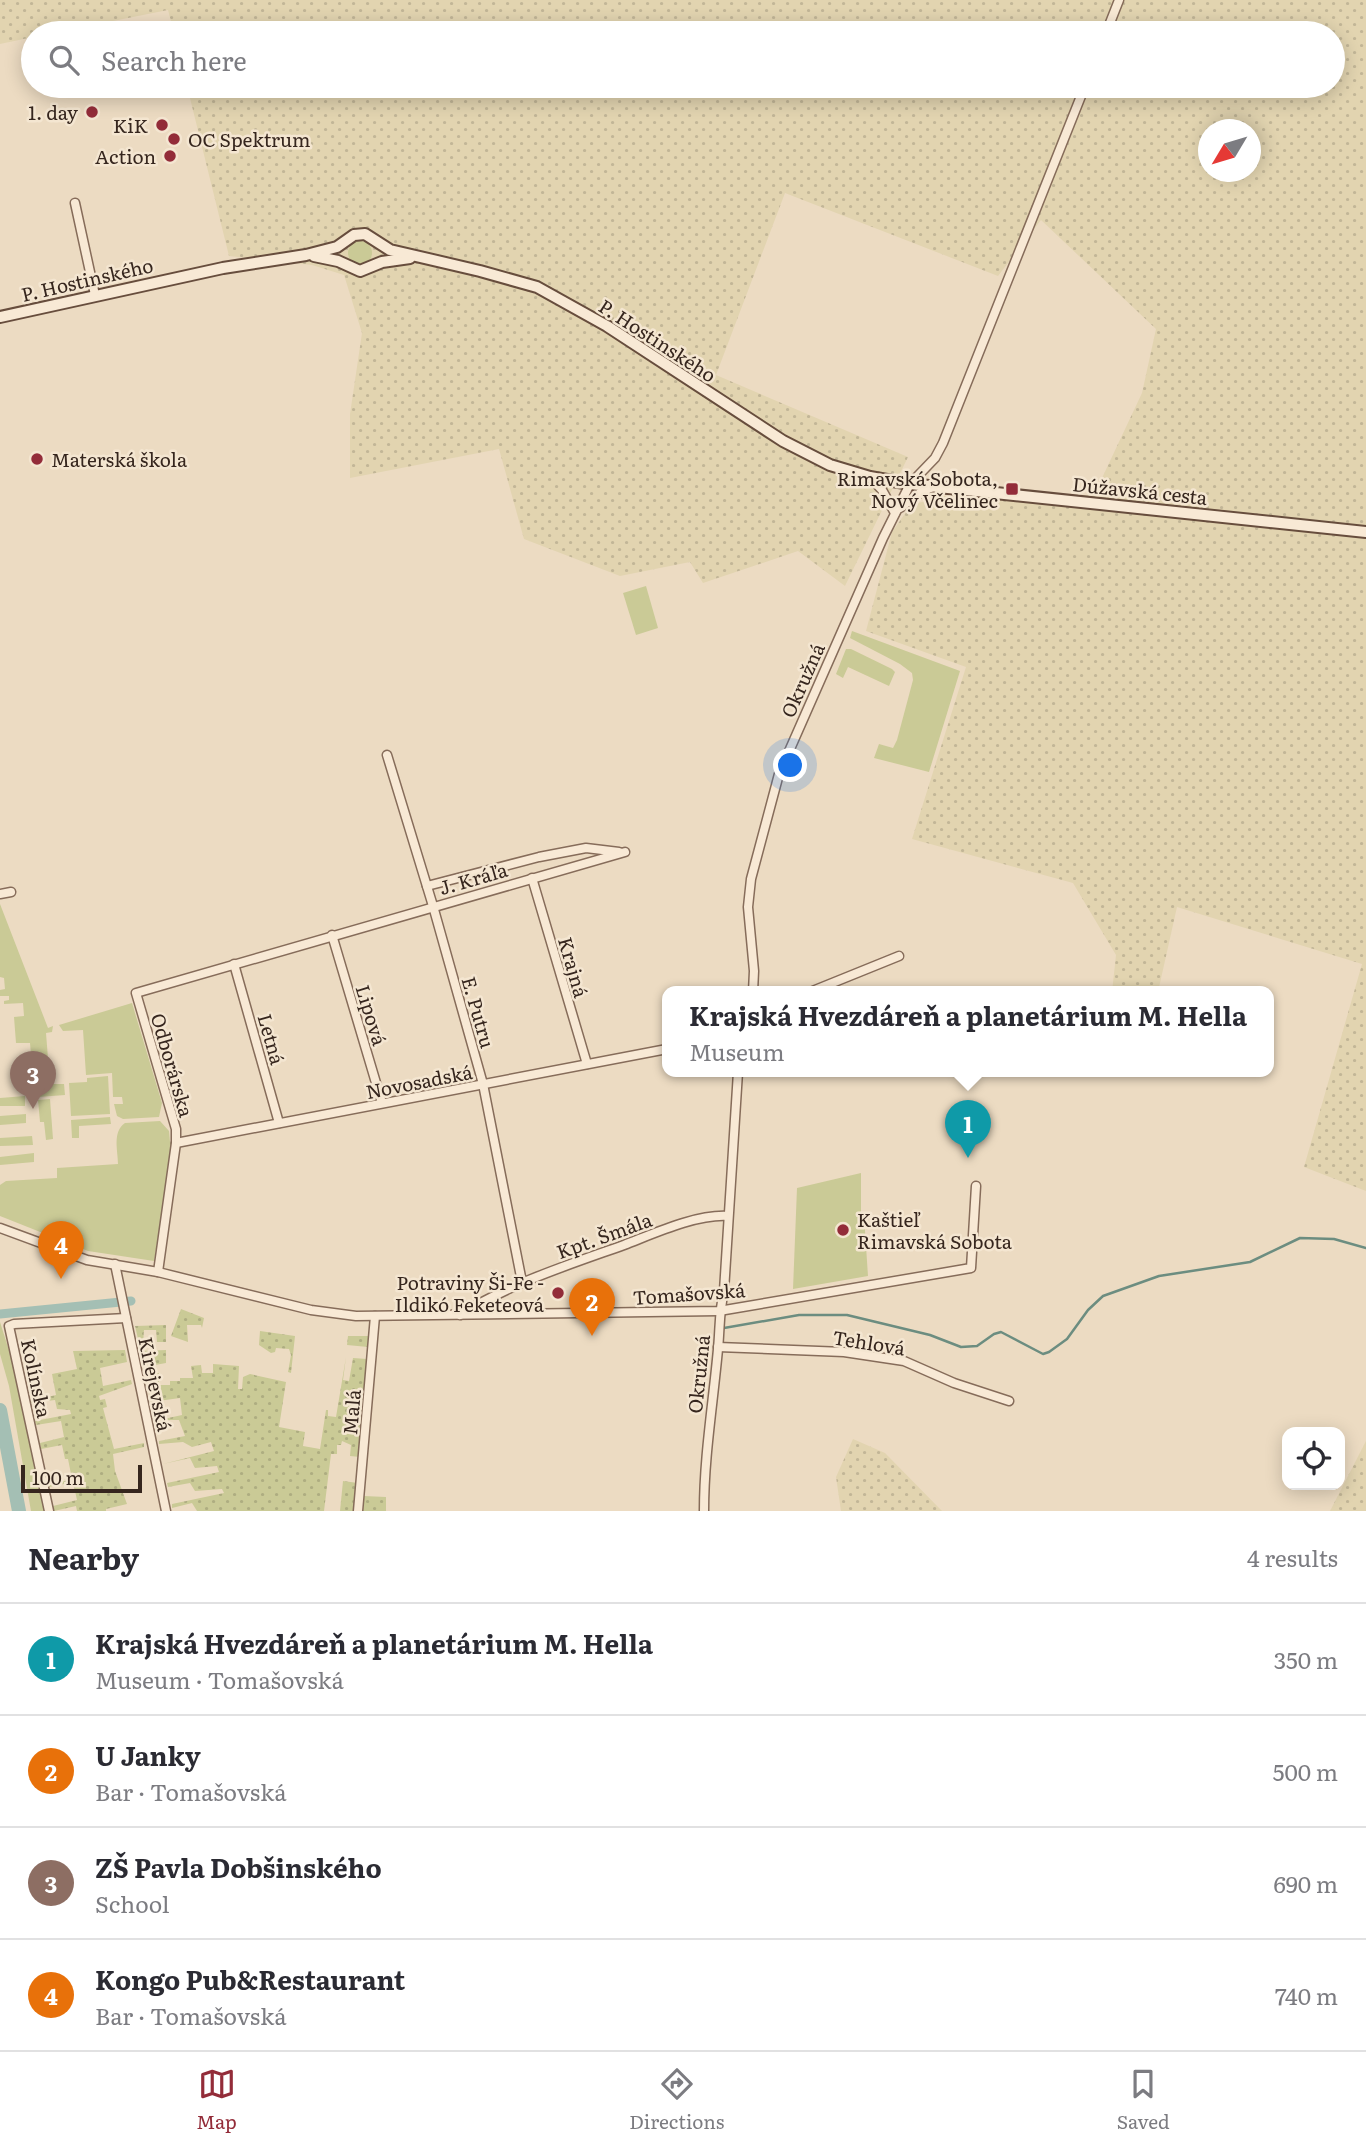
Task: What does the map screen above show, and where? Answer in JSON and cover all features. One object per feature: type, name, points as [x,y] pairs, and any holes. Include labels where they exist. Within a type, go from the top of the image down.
[{"type":"street","points":[[1111,21],[1119,0]]},
{"type":"street","name":"Okružná","points":[[753,986],[748,907],[751,879],[785,757],[895,513],[910,484],[935,458],[946,435],[1080,98]]},
{"type":"street","points":[[75,203],[95,295]]},
{"type":"street","name":"P. Hostinského","points":[[0,317],[223,268],[306,255],[344,244],[350,237],[360,234],[372,238],[390,250],[416,258],[448,263],[537,287],[607,326],[783,441],[830,465],[870,477],[910,484]]},
{"type":"street","points":[[375,264],[379,253],[376,243]]},
{"type":"street","points":[[344,244],[341,253],[345,263]]},
{"type":"street","name":"P. Hostinského","points":[[306,255],[345,263],[349,268],[360,271],[390,260],[416,258]]},
{"type":"street","points":[[870,477],[882,490],[895,513]]},
{"type":"street","name":"Dúžavská cesta","points":[[910,484],[1366,532]]},
{"type":"street","name":"Okružná","points":[[895,513],[918,494],[935,486]]},
{"type":"street","name":"E. Putru","points":[[387,755],[483,1084],[522,1282]]},
{"type":"street","name":"J. Kráľa","points":[[136,992],[625,852],[586,848],[539,857],[427,886]]},
{"type":"street","name":"Krajná","points":[[532,878],[587,1064]]},
{"type":"street","points":[[0,894],[11,892]]},
{"type":"street","name":"Lipová","points":[[332,935],[382,1104]]},
{"type":"street","points":[[825,986],[899,956]]},
{"type":"street","name":"Letná","points":[[234,964],[279,1123]]},
{"type":"street","name":"Odborárska","points":[[136,992],[176,1129],[158,1272]]},
{"type":"street","name":"Novosadská","points":[[176,1143],[662,1050]]},
{"type":"street","name":"Okružná","points":[[704,1511],[719,1311],[724,1291],[738,1077]]},
{"type":"street","name":"Tomašovská","points":[[0,1228],[71,1255],[158,1272],[334,1315],[459,1316],[719,1311],[971,1268],[976,1185]]},
{"type":"street","name":"Kpt. Šmála","points":[[459,1316],[482,1301],[522,1282],[659,1232],[713,1216],[727,1216]]},
{"type":"street","name":"Kirejevská","points":[[115,1264],[166,1511]]},
{"type":"street","name":"Malá","points":[[358,1511],[375,1316]]},
{"type":"street","name":"Kolínska","points":[[49,1511],[9,1326],[126,1318]]},
{"type":"street","name":"Tehlová","points":[[718,1347],[844,1352],[904,1362],[954,1383],[1009,1401]]},
{"type":"shaded area","points":[[0,0],[1366,0],[1366,1191],[1304,1167],[1362,964],[1177,907],[1159,986],[1113,986],[1116,955],[1073,883],[912,839],[966,667],[866,631],[892,532],[911,505],[944,496],[1094,495],[1142,393],[1156,329],[1041,220],[998,276],[785,193],[716,375],[908,457],[845,586],[798,551],[703,583],[690,562],[620,576],[524,539],[499,449],[350,478],[350,414],[362,333],[344,275],[312,265],[229,256],[190,98],[1345,98],[1345,21],[171,21],[168,10],[113,21],[21,21],[21,40],[0,44]]},
{"type":"shaded area","points":[[853,1439],[885,1453],[942,1511],[841,1511],[836,1477]]},
{"type":"shaded area","points":[[1366,1441],[1366,1511],[1330,1511],[1341,1490],[1345,1490],[1345,1482]]},
{"type":"green space","points":[[360,241],[369,244],[372,253],[369,262],[360,265],[351,262],[348,253],[351,244]]},
{"type":"green space","points":[[646,586],[658,628],[636,635],[623,593]]},
{"type":"green space","points":[[852,631],[960,671],[929,772],[874,758],[879,744],[893,748],[897,740],[913,680],[912,673],[850,638]]},
{"type":"green space","points":[[846,649],[892,669],[895,672],[889,686],[848,667],[843,678],[836,674]]},
{"type":"green space","points":[[0,904],[48,1028],[53,1026],[52,1032],[46,1033],[50,1084],[64,1084],[65,1095],[38,1097],[37,1082],[23,1083],[21,1056],[31,1055],[30,1043],[16,1043],[14,1017],[24,1016],[23,1003],[4,1004],[4,1001],[9,1000],[9,996],[0,996],[0,990],[5,989],[4,978],[0,977]]},
{"type":"green space","points":[[132,1003],[162,1103],[159,1117],[123,1119],[117,1116],[114,1104],[123,1104],[122,1097],[113,1097],[112,1073],[86,1075],[83,1030],[63,1031],[59,1025]]},
{"type":"green space","points":[[108,1076],[110,1114],[71,1116],[69,1083],[87,1082],[87,1078]]},
{"type":"green space","points":[[25,1096],[25,1106],[0,1106],[0,1098]]},
{"type":"green space","points":[[50,1099],[53,1139],[46,1140],[44,1122],[40,1122],[38,1100]]},
{"type":"green space","points":[[26,1114],[26,1123],[0,1125],[0,1116]]},
{"type":"green space","points":[[110,1117],[111,1124],[79,1126],[79,1138],[72,1138],[71,1120]]},
{"type":"green space","points":[[160,1121],[169,1131],[170,1142],[173,1144],[154,1261],[88,1251],[0,1216],[0,1185],[6,1181],[57,1178],[57,1168],[118,1164],[117,1142],[121,1127],[125,1123]]},
{"type":"green space","points":[[32,1136],[33,1145],[0,1146],[0,1138]]},
{"type":"green space","points":[[34,1153],[34,1162],[0,1165],[0,1157]]},
{"type":"green space","points":[[861,1173],[861,1216],[864,1216],[868,1276],[793,1289],[797,1188]]},
{"type":"green space","points":[[181,1309],[204,1318],[202,1328],[201,1325],[187,1325],[188,1342],[171,1336]]},
{"type":"green space","points":[[0,1322],[19,1382],[44,1511],[31,1511],[9,1386],[0,1354]]},
{"type":"green space","points":[[166,1325],[166,1342],[157,1342],[156,1330],[144,1330],[143,1343],[139,1343],[135,1326]]},
{"type":"green space","points":[[260,1331],[295,1336],[291,1373],[288,1372],[291,1355],[289,1349],[276,1348],[275,1352],[271,1353],[259,1345]]},
{"type":"green space","points":[[348,1336],[369,1336],[368,1347],[347,1345]]},
{"type":"green space","points":[[125,1350],[127,1362],[100,1368],[103,1386],[131,1380],[132,1384],[99,1396],[100,1400],[105,1399],[107,1407],[103,1408],[114,1449],[144,1443],[144,1447],[113,1454],[115,1471],[127,1504],[106,1511],[77,1511],[76,1506],[54,1511],[53,1506],[77,1500],[73,1482],[49,1487],[72,1479],[62,1445],[41,1449],[40,1443],[64,1437],[61,1421],[36,1425],[35,1421],[71,1414],[70,1410],[57,1409],[55,1400],[31,1401],[56,1395],[52,1374],[77,1369],[73,1351]]},
{"type":"green space","points":[[166,1350],[166,1363],[144,1367],[140,1351]]},
{"type":"green space","points":[[346,1357],[343,1380],[349,1381],[353,1358],[367,1359],[360,1457],[350,1456],[351,1445],[342,1441],[341,1445],[337,1445],[337,1454],[331,1454],[324,1511],[197,1511],[192,1503],[172,1508],[172,1504],[224,1493],[222,1489],[195,1491],[190,1483],[168,1487],[167,1483],[219,1472],[217,1466],[195,1468],[190,1458],[163,1464],[214,1451],[211,1442],[192,1447],[183,1442],[159,1444],[159,1441],[185,1436],[179,1420],[159,1420],[182,1415],[180,1398],[151,1402],[145,1373],[159,1373],[159,1385],[170,1385],[170,1381],[193,1378],[191,1366],[201,1365],[202,1373],[213,1373],[213,1364],[239,1366],[238,1389],[242,1389],[243,1377],[250,1374],[286,1382],[279,1427],[305,1432],[303,1446],[320,1449],[326,1410],[328,1416],[336,1417]]},
{"type":"green space","points":[[343,1481],[358,1483],[355,1511],[340,1511]]},
{"type":"green space","points":[[364,1496],[386,1497],[386,1511],[363,1511]]},
{"type":"waterway","points":[[724,1328],[799,1315],[847,1315],[930,1335],[961,1347],[977,1346],[1001,1332],[1043,1354],[1067,1339],[1088,1310],[1103,1296],[1159,1276],[1250,1262],[1300,1238],[1334,1239],[1366,1248]]},
{"type":"waterway","points":[[0,1314],[131,1301]]},
{"type":"waterway","points":[[0,1410],[19,1511]]},
{"type":"place","name":"1. day","points":[[92,112]]},
{"type":"place","name":"KiK","points":[[162,125]]},
{"type":"place","name":"OC Spektrum","points":[[174,139]]},
{"type":"place","name":"Action","points":[[170,156]]},
{"type":"place","name":"Materská škola","points":[[37,459]]},
{"type":"place","name":"Rimavská Sobota, Nový Včelinec","points":[[1012,489]]},
{"type":"place","name":"ZŠ Pavla Dobšinského","points":[[33,1109]]},
{"type":"place","name":"Krajská Hvezdáreň a planetárium M. Hella","points":[[968,1158]]},
{"type":"place","name":"Kaštieľ Rimavská Sobota","points":[[843,1230]]},
{"type":"place","name":"Kongo Pub&Restaurant","points":[[61,1279]]},
{"type":"place","name":"Potraviny Ši-Fe - Ildikó Feketeová","points":[[558,1293]]},
{"type":"place","name":"U Janky","points":[[592,1336]]}]
